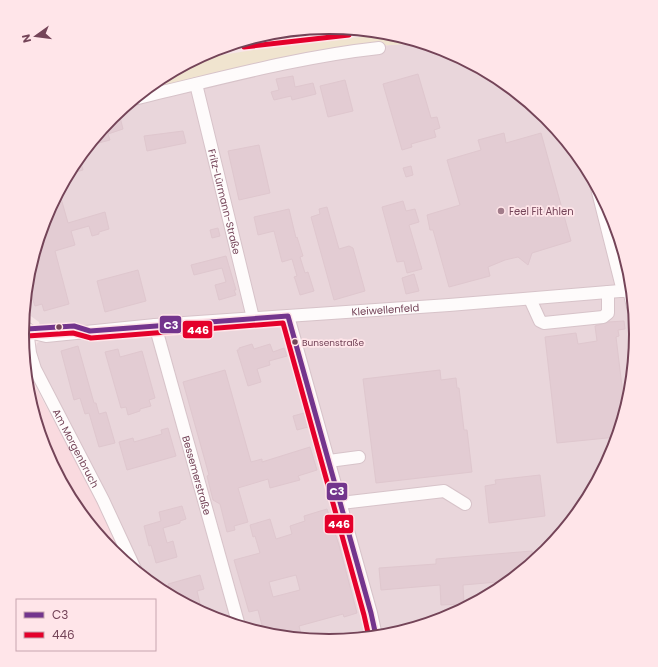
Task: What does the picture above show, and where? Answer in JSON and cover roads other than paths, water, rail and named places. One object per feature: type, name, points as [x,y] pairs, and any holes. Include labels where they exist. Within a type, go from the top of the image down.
[{"type":"street","points":[[145,96],[308,59],[380,48]]},
{"type":"street","name":"Fritz-Lürmann-Straße","points":[[196,84],[253,318]]},
{"type":"street","points":[[609,226],[622,270]]},
{"type":"street","name":"Kleiwellenfeld","points":[[29,330],[33,333],[46,336],[77,333],[90,330],[530,299],[625,290]]},
{"type":"street","points":[[530,299],[540,321],[544,323],[603,317],[608,313],[608,292]]},
{"type":"street","points":[[288,316],[372,613],[375,630]]},
{"type":"street","name":"Bessemerstraße","points":[[155,325],[237,619]]},
{"type":"street","name":"Am Morgenbruch","points":[[30,353],[35,369],[103,500],[130,558]]},
{"type":"street","points":[[329,461],[359,457]]},
{"type":"street","points":[[340,503],[444,491],[465,504]]},
{"type":"place","name":"Feel Fit Ahlen","points":[[501,211]]},
{"type":"place","name":"Bunsenstraße","points":[[295,342]]}]
